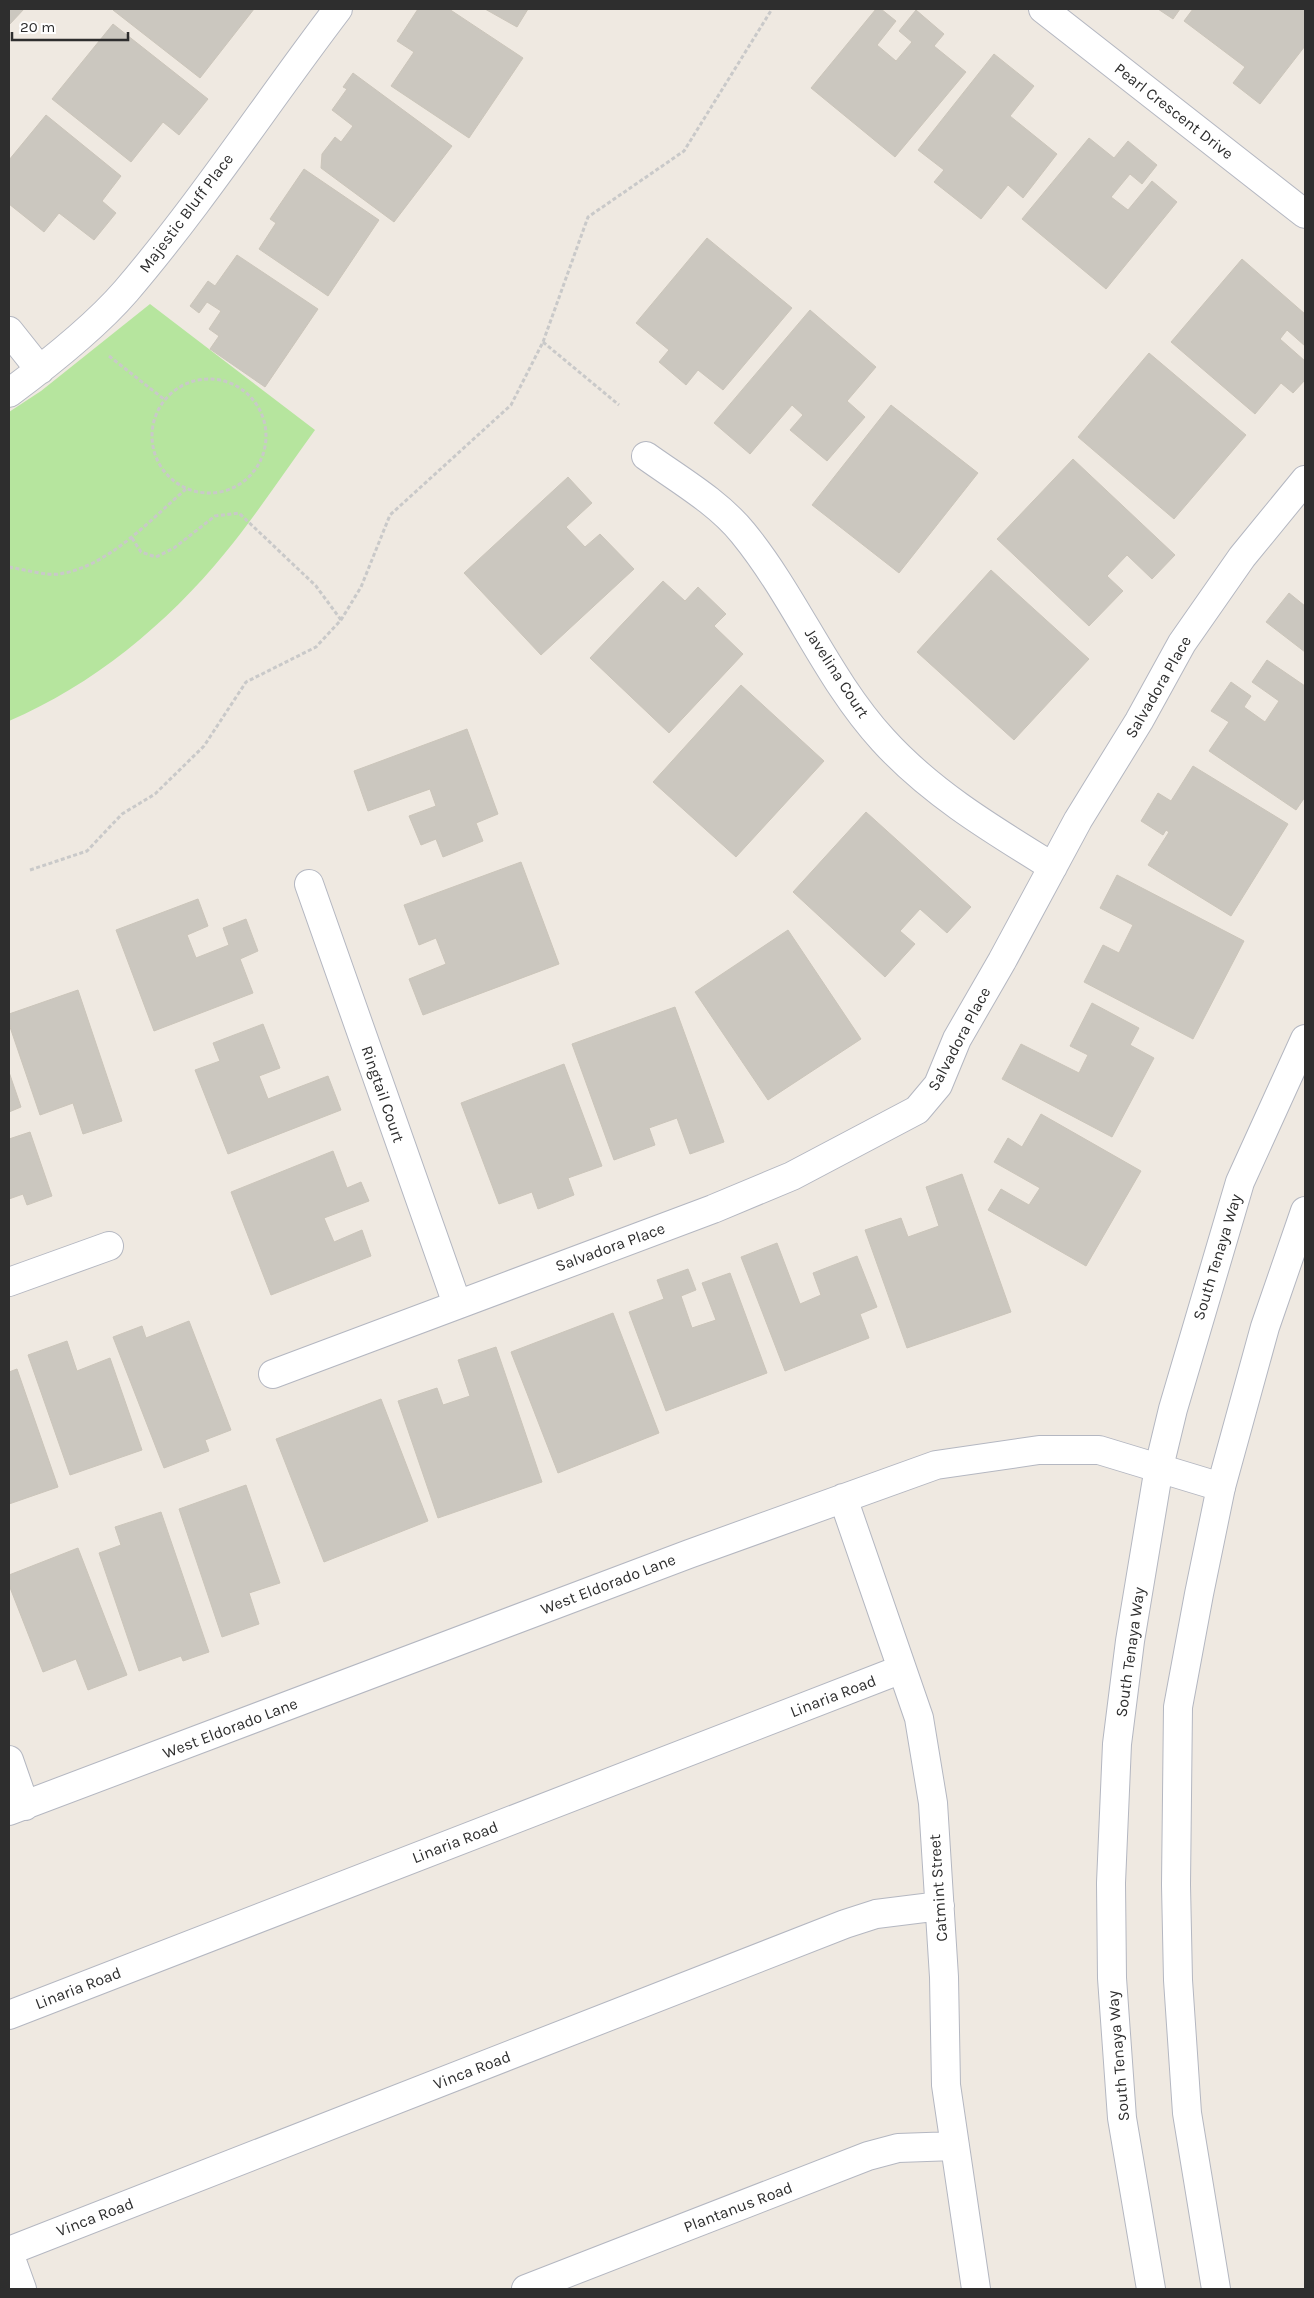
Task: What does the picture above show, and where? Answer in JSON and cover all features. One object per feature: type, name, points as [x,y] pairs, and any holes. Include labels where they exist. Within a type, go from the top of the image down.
[{"type":"street","name":"Majestic Bluff Place","points":[[9,393],[40,370],[125,292],[171,234],[338,9]]},
{"type":"street","name":"Pearl Crescent Drive","points":[[1043,9],[1305,214]]},
{"type":"street","points":[[9,331],[40,370]]},
{"type":"street","name":"Javelina Court","points":[[646,456],[712,504],[742,532],[774,574],[848,694],[883,740],[922,778],[978,820],[1053,867]]},
{"type":"street","name":"Salvadora Place","points":[[273,1374],[712,1209],[792,1176],[917,1110],[938,1085],[957,1039],[1053,867],[1182,643],[1242,557],[1305,480]]},
{"type":"street","name":"Ringtail Court","points":[[309,884],[457,1304]]},
{"type":"street","name":"South Tenaya Way","points":[[1151,2289],[1122,2118],[1112,1978],[1111,1883],[1117,1744],[1130,1641],[1159,1467],[1173,1409],[1240,1182],[1305,1039]]},
{"type":"street","points":[[1216,2289],[1187,2113],[1178,1980],[1176,1885],[1178,1707],[1198,1594],[1222,1487],[1265,1327],[1305,1211]]},
{"type":"street","points":[[9,1282],[109,1246]]},
{"type":"street","name":"West Eldorado Lane","points":[[17,1808],[689,1554],[936,1465],[1039,1450],[1099,1450],[1222,1487]]},
{"type":"street","name":"Catmint Street","points":[[843,1498],[919,1718],[933,1803],[944,1976],[946,2085],[976,2289]]},
{"type":"street","name":"Linaria Road","points":[[9,2015],[902,1669]]},
{"type":"street","points":[[9,1760],[17,1808]]},
{"type":"street","name":"Vinca Road","points":[[9,2252],[845,1924],[876,1914],[940,1906]]},
{"type":"street","name":"Plantanus Road","points":[[526,2289],[868,2156],[898,2148],[955,2146]]},
{"type":"street","points":[[9,2252],[22,2289]]},
{"type":"path","points":[[30,870],[86,851],[122,814],[155,794],[204,746],[246,682],[316,647],[341,620],[362,587],[390,515],[511,405],[543,342],[588,217],[684,151],[772,9]]},
{"type":"path","points":[[543,342],[619,405]]},
{"type":"path","points":[[104,353],[164,400]]},
{"type":"path","points":[[209,378],[228,381],[244,390],[257,403],[264,419],[267,438],[263,456],[254,471],[240,484],[224,491],[205,493],[186,489],[170,478],[158,462],[151,443],[152,424],[159,406],[164,400],[172,391],[190,381],[209,378]]},
{"type":"path","points":[[9,566],[57,574],[86,565],[132,538],[186,489]]},
{"type":"path","points":[[132,538],[141,552],[156,557],[174,548],[215,516],[239,513],[316,586],[341,620]]},
{"type":"green space","points":[[150,304],[315,430],[237,538],[203,579],[179,604],[127,650],[99,671],[70,690],[9,721],[9,412],[41,391]]},
{"type":"building","points":[[9,9],[24,9],[9,25]]},
{"type":"building","points":[[114,9],[254,9],[200,78]]},
{"type":"building","points":[[418,9],[449,9],[523,58],[469,138],[391,86],[414,52],[397,41]]},
{"type":"building","points":[[485,9],[528,9],[517,27]]},
{"type":"building","points":[[876,9],[881,9],[896,21],[877,45],[896,61],[912,42],[899,31],[916,10],[944,34],[934,46],[966,72],[895,157],[811,88]]},
{"type":"building","points":[[1158,9],[1180,9],[1173,19]]},
{"type":"building","points":[[1193,9],[1305,9],[1305,46],[1260,104],[1233,83],[1245,67],[1184,21]]},
{"type":"building","points":[[113,24],[208,99],[179,135],[163,122],[131,162],[52,99]]},
{"type":"building","points":[[994,54],[1034,86],[1010,116],[1057,154],[1023,198],[1008,185],[981,219],[934,182],[944,170],[918,150]]},
{"type":"building","points":[[353,73],[452,146],[394,222],[321,168],[322,154],[335,137],[341,142],[353,126],[332,110],[347,89],[343,87]]},
{"type":"building","points":[[46,115],[121,176],[102,201],[116,213],[94,240],[59,213],[44,232],[9,204],[9,160]]},
{"type":"building","points":[[1089,138],[1114,158],[1128,141],[1157,165],[1142,184],[1130,174],[1111,197],[1128,210],[1152,181],[1177,202],[1106,289],[1022,219]]},
{"type":"building","points":[[304,169],[379,220],[328,296],[259,249],[276,223],[270,219]]},
{"type":"building","points":[[707,238],[792,308],[723,390],[698,370],[686,385],[659,362],[669,350],[636,323]]},
{"type":"building","points":[[237,255],[318,309],[265,387],[210,349],[219,336],[209,329],[221,311],[207,302],[199,313],[190,306],[208,281],[215,286]]},
{"type":"building","points":[[1242,259],[1305,314],[1305,346],[1287,330],[1280,339],[1305,361],[1305,380],[1293,393],[1281,383],[1255,414],[1171,342]]},
{"type":"building","points":[[810,310],[876,367],[847,401],[865,417],[827,461],[790,430],[803,415],[792,405],[750,454],[714,423]]},
{"type":"building","points":[[1149,353],[1246,435],[1174,519],[1078,437]]},
{"type":"building","points":[[891,405],[978,473],[899,573],[812,505]]},
{"type":"building","points":[[1073,459],[1175,555],[1152,579],[1127,555],[1107,576],[1123,591],[1089,626],[997,539]]},
{"type":"building","points":[[568,477],[592,503],[566,527],[585,547],[600,534],[634,569],[541,655],[464,573]]},
{"type":"building","points":[[991,570],[1089,659],[1014,740],[917,652]]},
{"type":"building","points":[[663,581],[685,601],[698,587],[726,614],[714,626],[743,654],[669,733],[590,658]]},
{"type":"building","points":[[1289,593],[1305,606],[1305,652],[1266,622]]},
{"type":"building","points":[[1267,660],[1305,686],[1305,797],[1296,810],[1209,751],[1229,722],[1211,711],[1231,682],[1251,696],[1244,707],[1265,722],[1279,701],[1252,682]]},
{"type":"building","points":[[741,685],[824,761],[736,857],[653,782]]},
{"type":"building","points":[[467,729],[498,814],[476,823],[483,841],[443,857],[436,839],[421,845],[409,816],[436,806],[430,789],[368,811],[354,771]]},
{"type":"building","points":[[1193,766],[1288,824],[1231,916],[1148,865],[1169,832],[1166,830],[1163,835],[1141,821],[1158,793],[1171,801]]},
{"type":"building","points":[[866,812],[971,907],[947,933],[920,909],[900,931],[915,944],[885,977],[793,892]]},
{"type":"building","points":[[521,862],[559,964],[423,1015],[409,979],[446,964],[436,938],[419,945],[404,905]]},
{"type":"building","points":[[1117,875],[1244,941],[1193,1039],[1084,982],[1103,945],[1119,953],[1133,925],[1100,908]]},
{"type":"building","points":[[198,899],[208,926],[187,935],[196,958],[229,945],[223,928],[246,919],[258,951],[240,959],[253,993],[154,1031],[116,930]]},
{"type":"building","points":[[788,930],[861,1039],[768,1100],[695,992]]},
{"type":"building","points":[[78,990],[122,1121],[83,1134],[73,1103],[40,1115],[9,1024],[9,1014]]},
{"type":"building","points":[[1092,1003],[1139,1028],[1130,1045],[1154,1058],[1112,1137],[1002,1079],[1021,1044],[1079,1073],[1088,1055],[1070,1046]]},
{"type":"building","points":[[675,1007],[724,1142],[690,1154],[677,1118],[649,1128],[655,1145],[614,1160],[572,1044]]},
{"type":"building","points":[[263,1024],[280,1068],[259,1076],[268,1099],[328,1076],[341,1110],[228,1154],[195,1070],[220,1061],[213,1043]]},
{"type":"building","points":[[564,1064],[602,1166],[568,1178],[574,1195],[538,1209],[532,1192],[499,1204],[461,1103]]},
{"type":"building","points":[[9,1072],[21,1107],[9,1112]]},
{"type":"building","points":[[1041,1114],[1141,1171],[1086,1266],[988,1210],[1001,1189],[1029,1205],[1040,1188],[994,1162],[1008,1138],[1022,1147]]},
{"type":"building","points":[[30,1132],[52,1196],[27,1205],[23,1194],[9,1199],[9,1139]]},
{"type":"building","points":[[333,1151],[347,1188],[361,1182],[369,1201],[324,1218],[334,1242],[362,1230],[371,1256],[271,1295],[231,1192]]},
{"type":"building","points":[[962,1174],[1011,1312],[907,1348],[865,1230],[901,1218],[908,1237],[939,1226],[926,1187]]},
{"type":"building","points":[[777,1243],[800,1304],[821,1295],[813,1273],[857,1256],[877,1307],[860,1314],[869,1338],[785,1371],[741,1257]]},
{"type":"building","points":[[688,1269],[696,1290],[681,1296],[692,1328],[716,1320],[702,1283],[730,1273],[767,1373],[666,1411],[629,1312],[664,1299],[657,1280]]},
{"type":"building","points":[[613,1313],[659,1433],[558,1473],[511,1352]]},
{"type":"building","points":[[189,1321],[231,1430],[205,1440],[209,1451],[164,1468],[113,1337],[142,1326],[146,1338]]},
{"type":"building","points":[[67,1341],[77,1371],[110,1358],[142,1450],[70,1475],[28,1355]]},
{"type":"building","points":[[496,1347],[542,1482],[438,1518],[398,1401],[437,1388],[443,1405],[470,1396],[458,1360]]},
{"type":"building","points":[[17,1369],[58,1487],[9,1504],[9,1372]]},
{"type":"building","points":[[381,1399],[428,1521],[324,1562],[276,1439]]},
{"type":"building","points":[[246,1485],[280,1583],[249,1593],[259,1624],[222,1637],[179,1509]]},
{"type":"building","points":[[161,1512],[209,1652],[183,1661],[181,1656],[139,1671],[99,1553],[121,1545],[115,1527]]},
{"type":"building","points":[[78,1548],[127,1675],[88,1690],[76,1659],[43,1672],[9,1585],[9,1575]]}]
